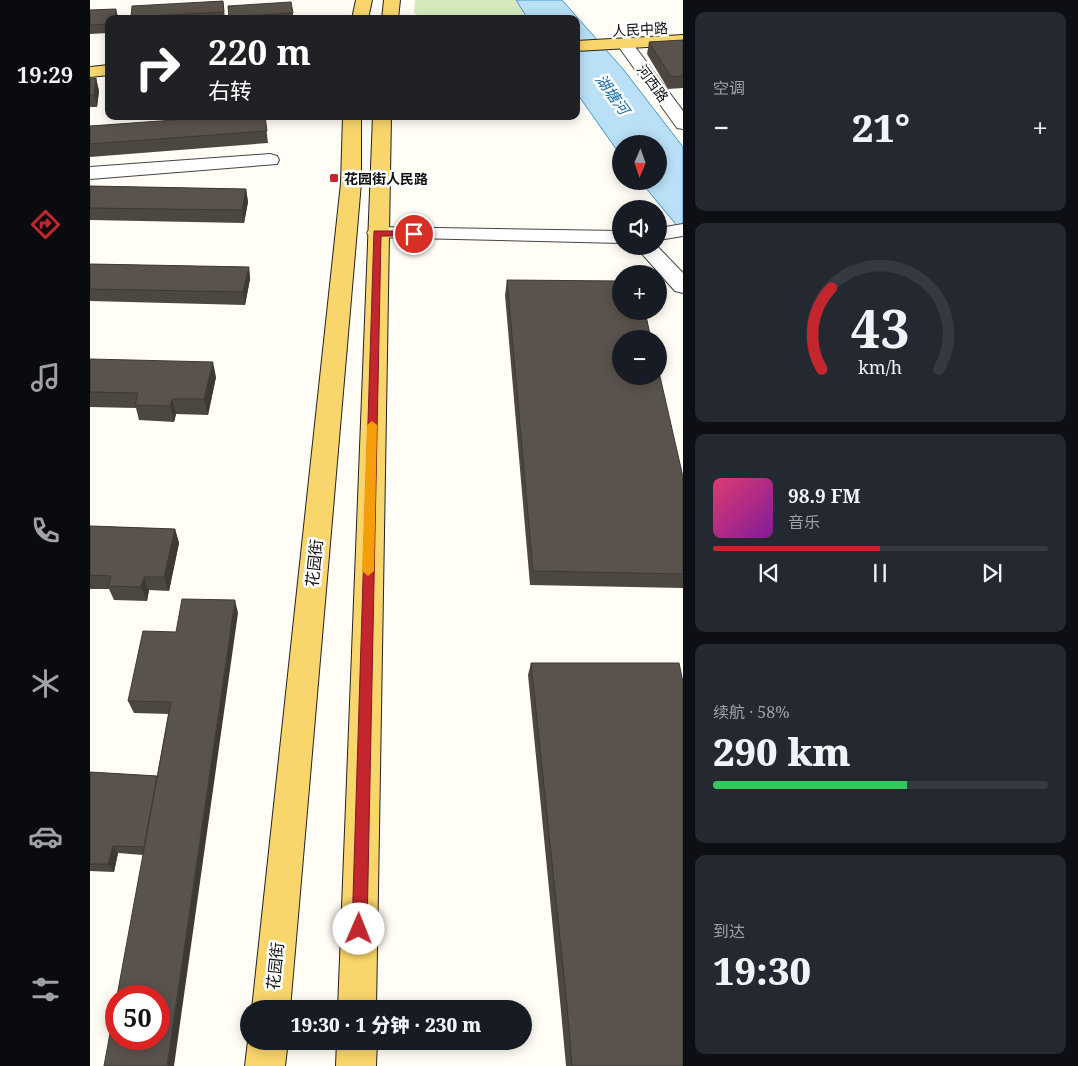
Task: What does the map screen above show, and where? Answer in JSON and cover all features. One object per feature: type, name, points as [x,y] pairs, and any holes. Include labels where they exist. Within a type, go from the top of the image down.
[{"type":"main road","points":[[361,15],[364,0]]},
{"type":"main road","points":[[390,15],[392,0]]},
{"type":"main road","name":"人民中路","points":[[580,32],[683,27]]},
{"type":"main road","name":"人民中路","points":[[580,46],[683,40]]},
{"type":"main road","points":[[90,60],[105,59]]},
{"type":"main road","points":[[90,72],[105,70]]},
{"type":"main road","name":"花园街","points":[[272,1000],[351,183],[352,120]]},
{"type":"main road","points":[[358,1000],[377,233],[382,120]]},
{"type":"main road","points":[[265,1066],[267,1050]]},
{"type":"main road","points":[[356,1066],[357,1050]]},
{"type":"street","name":"河西路","points":[[617,43],[683,124]]},
{"type":"street","points":[[90,173],[270,160]]},
{"type":"street","points":[[377,233],[612,237]]},
{"type":"street","points":[[654,255],[683,286]]},
{"type":"green space","points":[[415,0],[516,0],[525,15],[418,15],[414,13]]},
{"type":"water","points":[[516,0],[562,0],[575,15],[525,15]]},
{"type":"water","name":"湖塘河","points":[[580,20],[623,69],[683,147],[683,233],[667,214],[667,200],[656,200],[647,190],[668,190],[668,135],[612,135],[612,143],[580,98]]},
{"type":"building","points":[[223,1],[224,12],[131,15],[132,6]]},
{"type":"building","points":[[291,2],[293,13],[229,15],[228,6]]},
{"type":"building","points":[[116,9],[115,15],[105,15],[105,24],[90,25],[90,10]]},
{"type":"building","points":[[683,40],[683,76],[671,77],[649,42]]},
{"type":"building","points":[[96,78],[94,95],[90,95],[90,79]]},
{"type":"building","points":[[174,120],[266,120],[267,131],[90,144],[90,126]]},
{"type":"building","points":[[90,186],[246,189],[242,210],[90,208]]},
{"type":"building","points":[[90,264],[249,267],[243,292],[90,289]]},
{"type":"building","points":[[507,280],[612,281],[612,320],[647,320],[649,330],[612,330],[612,385],[662,385],[683,477],[683,574],[533,571]]},
{"type":"building","points":[[90,359],[213,362],[204,399],[172,399],[170,406],[135,405],[138,393],[90,392]]},
{"type":"building","points":[[90,526],[175,529],[164,577],[144,577],[141,587],[108,586],[111,576],[90,575]]},
{"type":"building","points":[[182,599],[235,600],[170,1045],[170,985],[119,985],[171,702],[128,701],[143,631],[176,632]]},
{"type":"building","points":[[531,663],[679,663],[683,682],[683,1066],[572,1066]]},
{"type":"building","points":[[90,772],[157,776],[144,847],[113,846],[108,864],[90,864]]},
{"type":"building","points":[[107,1050],[169,1050],[167,1066],[104,1066]]},
{"type":"slow traffic","points":[[368,571],[372,425]]},
{"type":"place","name":"花园街人民路","points":[[334,178]]},
{"type":"route","points":[[359,929],[377,233],[414,234]]}]
